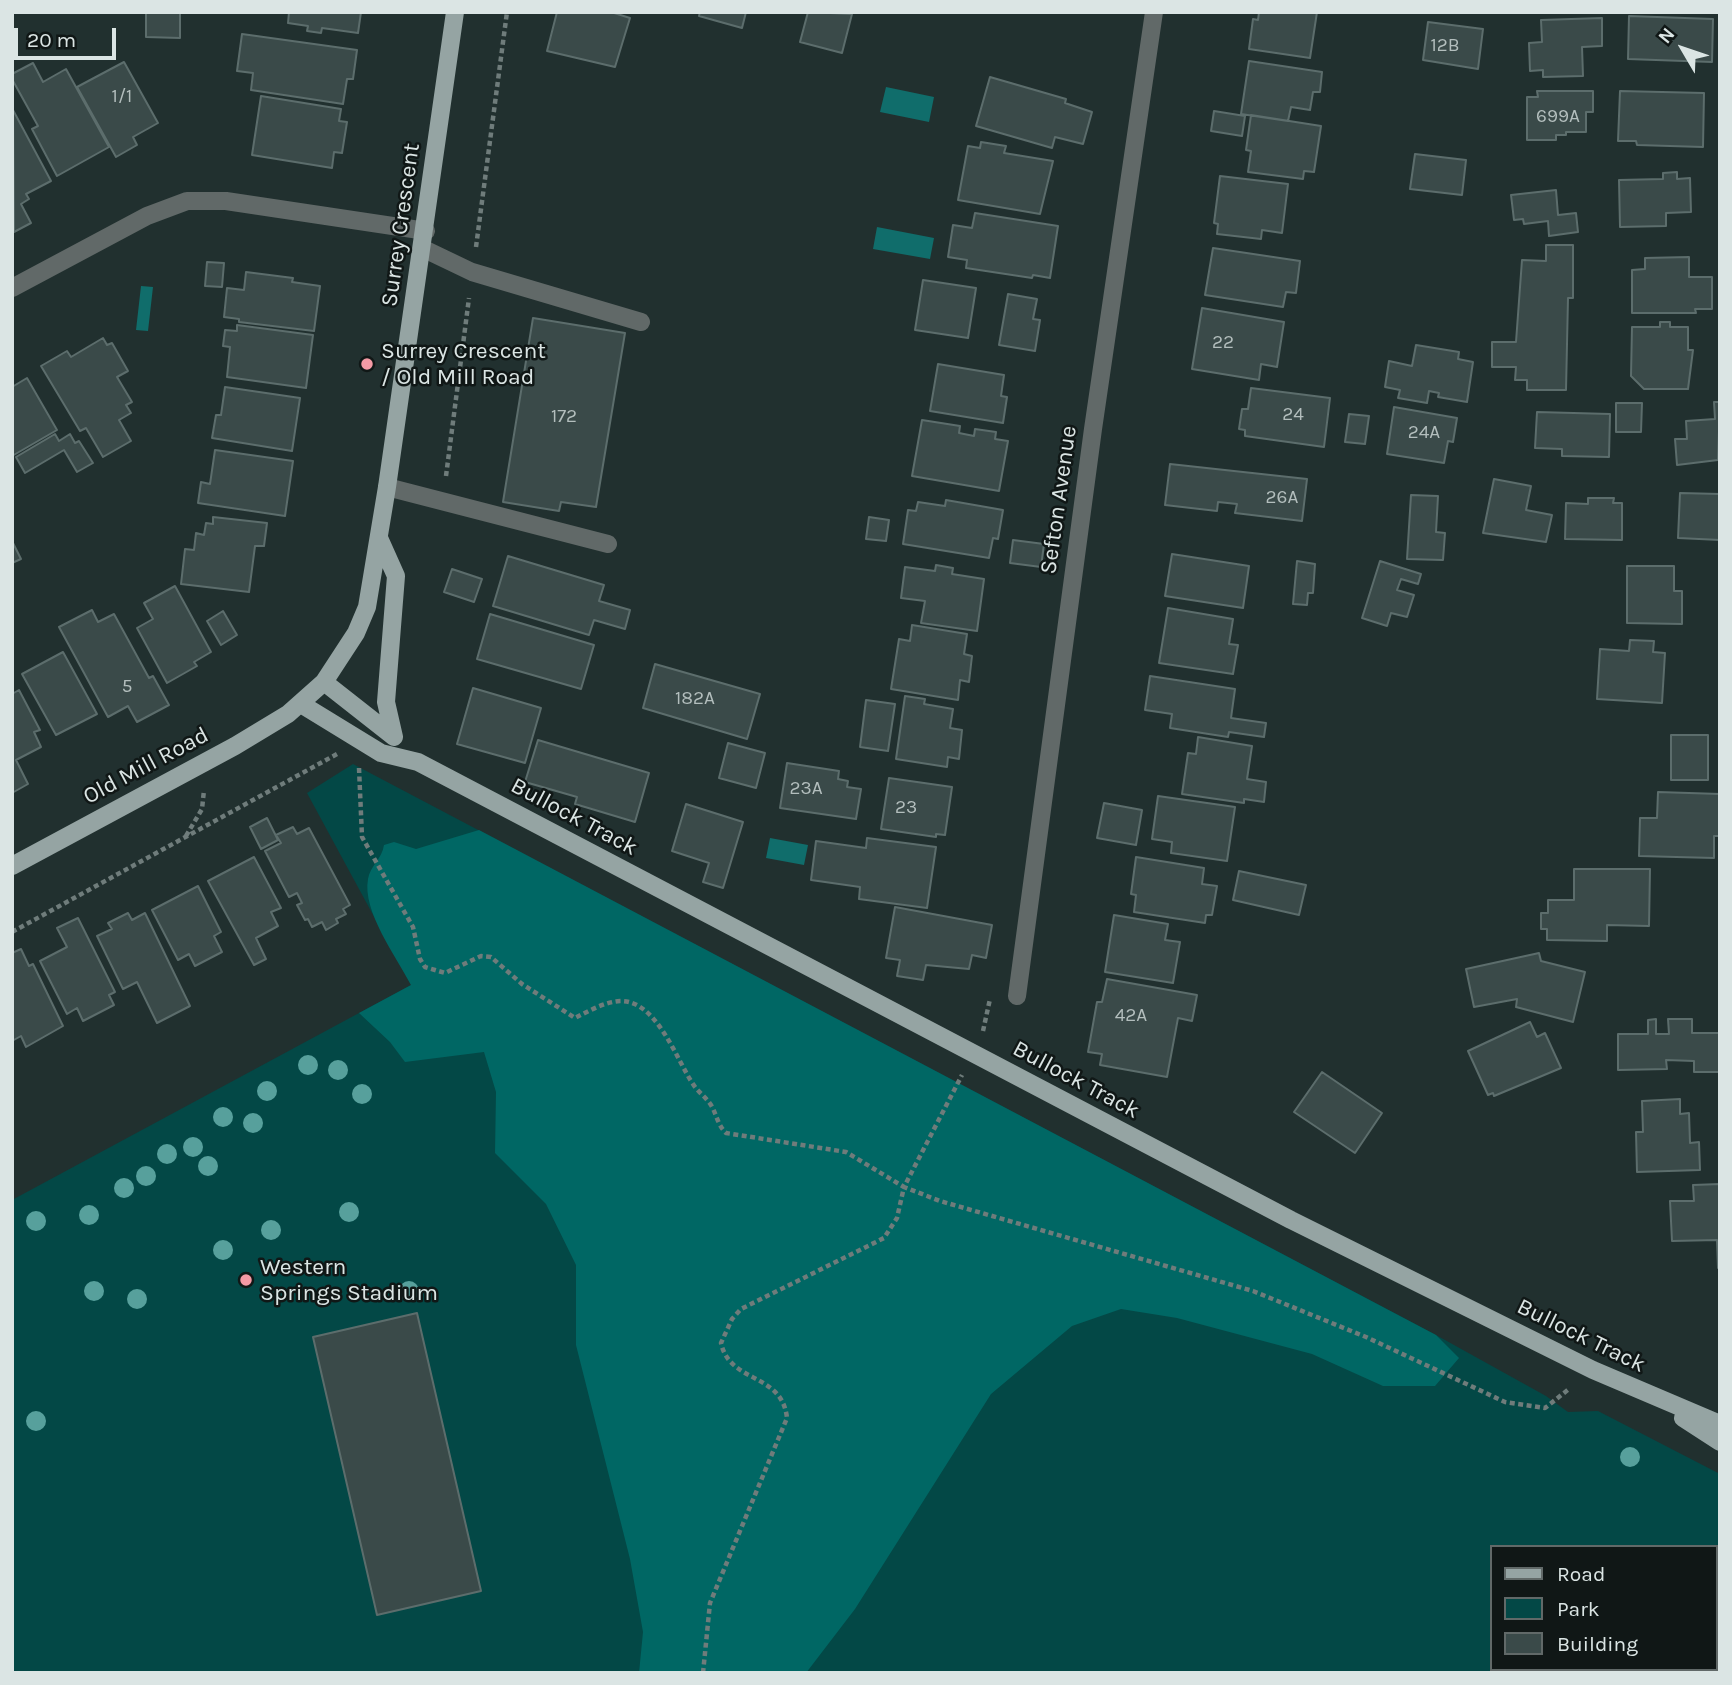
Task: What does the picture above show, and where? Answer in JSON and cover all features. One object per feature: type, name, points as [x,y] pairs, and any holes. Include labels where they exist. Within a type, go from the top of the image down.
[{"type":"main road","name":"Surrey Crescent","points":[[324,682],[356,633],[367,607],[425,240],[455,12]]},
{"type":"main road","points":[[379,538],[396,576],[386,702],[394,737]]},
{"type":"main road","name":"Old Mill Road","points":[[12,866],[206,761],[301,705],[324,682]]},
{"type":"main road","name":"Bullock Track","points":[[324,682],[394,737],[418,762]]},
{"type":"main road","name":"Bullock Track","points":[[301,705],[359,748],[418,762],[1291,1220],[1654,1398],[1720,1424]]},
{"type":"main road","points":[[1654,1398],[1720,1442]]},
{"type":"street","name":"Sefton Avenue","points":[[1017,996],[1093,429],[1154,12]]},
{"type":"street","points":[[12,288],[147,216],[187,201],[226,201],[425,240],[472,272],[641,322]]},
{"type":"street","points":[[387,487],[608,544]]},
{"type":"path","points":[[12,932],[320,766],[359,748],[362,838],[413,927],[420,959],[425,967],[445,973],[481,956],[491,957],[522,984],[575,1018],[601,1006],[623,1001],[654,1020],[670,1041],[693,1084],[712,1106],[718,1124],[726,1133],[846,1152],[904,1187],[940,1201],[1253,1291],[1366,1337],[1505,1402],[1545,1408],[1569,1389]]},
{"type":"path","points":[[185,838],[202,808],[206,761]]},
{"type":"path","points":[[983,1034],[993,987]]},
{"type":"path","points":[[703,1673],[710,1603],[787,1418],[786,1408],[778,1394],[730,1363],[721,1343],[732,1319],[741,1309],[884,1238],[897,1218],[904,1187],[961,1075]]},
{"type":"green space","points":[[353,764],[1436,1335],[1546,1396],[1568,1412],[1598,1411],[1720,1474],[1720,1673],[12,1673],[12,1200],[411,985],[307,793]]},
{"type":"shaded area","points":[[886,87],[934,97],[929,122],[880,112]]},
{"type":"shaded area","points":[[877,227],[934,238],[930,259],[873,249]]},
{"type":"shaded area","points":[[141,286],[153,287],[148,331],[136,330]]},
{"type":"shaded area","points":[[479,830],[1436,1335],[1459,1358],[1435,1386],[1383,1386],[1312,1354],[1177,1318],[1121,1309],[1072,1326],[991,1394],[855,1609],[806,1673],[639,1673],[643,1632],[630,1559],[576,1345],[576,1265],[546,1204],[495,1153],[496,1092],[484,1052],[405,1062],[390,1042],[359,1013],[411,985],[370,905],[368,879],[384,845],[394,842],[416,849]]},
{"type":"shaded area","points":[[770,838],[808,845],[804,865],[766,858]]},
{"type":"building","points":[[146,12],[180,12],[180,38],[146,37]]},
{"type":"building","points":[[289,12],[361,12],[358,33],[322,28],[321,33],[307,31],[308,26],[288,23]]},
{"type":"building","points":[[557,12],[611,12],[630,18],[615,67],[547,51]]},
{"type":"building","points":[[700,12],[746,12],[742,28],[699,16]]},
{"type":"building","points":[[808,12],[852,14],[842,53],[800,42]]},
{"type":"building","points":[[1259,12],[1317,12],[1310,58],[1249,49],[1253,19],[1258,20]]},
{"type":"building","points":[[1629,16],[1713,19],[1712,62],[1628,59]]},
{"type":"building","points":[[1602,18],[1602,46],[1582,47],[1583,76],[1543,77],[1543,70],[1530,71],[1529,43],[1542,42],[1541,20]]},
{"type":"building","points":[[1428,22],[1483,29],[1478,69],[1423,60]]},
{"type":"building","points":[[242,34],[357,50],[353,79],[347,79],[343,104],[251,90],[253,73],[237,71]]},
{"type":"building","points":[[1249,61],[1322,72],[1320,92],[1313,92],[1310,110],[1291,107],[1288,121],[1241,114]]},
{"type":"building","points":[[124,62],[158,123],[133,137],[137,145],[116,157],[77,87]]},
{"type":"building","points":[[33,63],[43,82],[66,69],[109,147],[57,176],[32,129],[38,126],[12,79],[12,74]]},
{"type":"building","points":[[990,77],[1066,99],[1065,103],[1092,112],[1083,144],[1055,137],[1052,148],[976,126]]},
{"type":"building","points":[[1537,91],[1593,91],[1593,112],[1586,112],[1586,132],[1566,132],[1566,135],[1556,135],[1556,140],[1527,140],[1527,97],[1538,97]]},
{"type":"building","points":[[1620,91],[1704,93],[1703,147],[1637,145],[1636,141],[1618,141]]},
{"type":"building","points":[[261,96],[341,109],[339,121],[347,122],[342,153],[334,152],[332,168],[252,155]]},
{"type":"building","points":[[13,110],[51,181],[26,194],[29,199],[21,204],[31,223],[14,232]]},
{"type":"building","points":[[1214,111],[1245,116],[1242,136],[1211,131]]},
{"type":"building","points":[[1251,115],[1321,126],[1314,172],[1304,171],[1303,179],[1248,172],[1251,151],[1246,150]]},
{"type":"building","points":[[981,142],[1006,146],[1004,153],[1053,161],[1040,214],[958,200],[968,146],[980,148]]},
{"type":"building","points":[[1415,154],[1466,160],[1462,195],[1410,189]]},
{"type":"building","points":[[1677,172],[1677,179],[1690,178],[1691,212],[1666,213],[1666,226],[1620,227],[1619,180],[1663,179],[1663,173]]},
{"type":"building","points":[[1220,176],[1288,184],[1282,233],[1262,230],[1261,239],[1217,234],[1218,224],[1214,223]]},
{"type":"building","points":[[1556,190],[1558,215],[1576,213],[1578,232],[1549,236],[1548,221],[1524,224],[1523,219],[1514,220],[1511,195]]},
{"type":"building","points":[[975,213],[1058,226],[1050,278],[1033,275],[1032,278],[966,268],[967,260],[948,257],[953,225],[972,228]]},
{"type":"building","points":[[1546,245],[1573,245],[1573,298],[1568,298],[1566,390],[1527,390],[1527,380],[1515,380],[1516,367],[1492,367],[1492,342],[1516,342],[1522,260],[1546,261]]},
{"type":"building","points":[[1213,248],[1300,261],[1296,293],[1286,292],[1283,307],[1205,295]]},
{"type":"building","points":[[1689,257],[1689,277],[1712,277],[1712,309],[1695,309],[1696,313],[1632,313],[1632,270],[1645,269],[1645,258]]},
{"type":"building","points":[[207,262],[224,263],[222,287],[205,286]]},
{"type":"building","points":[[246,272],[293,278],[292,282],[320,286],[314,331],[239,322],[239,319],[224,317],[227,288],[244,290]]},
{"type":"building","points":[[923,280],[976,288],[968,338],[915,330]]},
{"type":"building","points":[[1008,294],[1037,299],[1033,319],[1040,320],[1035,351],[999,345]]},
{"type":"building","points":[[1202,308],[1284,322],[1277,367],[1261,364],[1259,380],[1192,369]]},
{"type":"building","points":[[533,318],[625,333],[596,507],[561,502],[559,511],[503,502]]},
{"type":"building","points":[[1660,322],[1670,322],[1670,327],[1688,327],[1688,350],[1693,350],[1688,389],[1644,389],[1631,376],[1632,327],[1660,327]]},
{"type":"building","points":[[237,325],[313,335],[306,388],[227,377],[230,347],[223,346],[225,330],[237,331]]},
{"type":"building","points":[[103,338],[107,345],[112,343],[128,371],[117,377],[132,402],[126,405],[131,413],[119,420],[131,441],[103,457],[86,428],[80,431],[41,366],[67,351],[71,357]]},
{"type":"building","points":[[1416,345],[1459,352],[1458,359],[1473,362],[1467,402],[1438,397],[1439,393],[1429,391],[1427,403],[1398,398],[1400,390],[1385,387],[1389,361],[1412,366]]},
{"type":"building","points":[[938,364],[1004,375],[1001,396],[1007,397],[1003,423],[930,411]]},
{"type":"building","points":[[27,378],[57,430],[12,456],[12,387]]},
{"type":"building","points":[[225,387],[300,398],[292,451],[212,438],[216,415],[221,415]]},
{"type":"building","points":[[1251,388],[1330,398],[1324,447],[1245,436],[1245,430],[1239,429],[1242,409],[1248,409]]},
{"type":"building","points":[[1714,402],[1720,402],[1718,460],[1677,465],[1675,439],[1687,439],[1686,421],[1715,419]]},
{"type":"building","points":[[1616,403],[1642,403],[1641,432],[1616,432]]},
{"type":"building","points":[[1394,407],[1457,418],[1453,442],[1448,441],[1444,463],[1387,454]]},
{"type":"building","points":[[1537,412],[1610,414],[1609,457],[1562,456],[1562,449],[1535,448]]},
{"type":"building","points":[[1349,414],[1369,416],[1365,444],[1345,442]]},
{"type":"building","points":[[922,420],[960,426],[959,433],[974,436],[975,429],[996,432],[995,439],[1008,441],[999,491],[912,476]]},
{"type":"building","points":[[55,434],[59,441],[70,434],[75,443],[79,441],[93,463],[77,472],[64,450],[25,473],[16,457]]},
{"type":"building","points":[[215,450],[293,461],[285,516],[198,503],[201,482],[210,484]]},
{"type":"building","points":[[1170,464],[1307,479],[1302,521],[1235,513],[1237,504],[1218,502],[1217,511],[1165,505]]},
{"type":"building","points":[[1494,479],[1531,486],[1526,510],[1552,515],[1546,542],[1483,533]]},
{"type":"building","points":[[1680,493],[1720,494],[1720,540],[1678,538]]},
{"type":"building","points":[[1411,495],[1438,496],[1436,532],[1445,533],[1443,560],[1407,559]]},
{"type":"building","points":[[1588,498],[1614,498],[1613,503],[1622,503],[1622,540],[1565,539],[1566,503],[1588,504]]},
{"type":"building","points":[[946,500],[1003,510],[998,539],[993,538],[989,558],[903,544],[908,510],[916,511],[918,502],[945,506]]},
{"type":"building","points":[[213,517],[267,523],[264,546],[255,546],[249,592],[181,584],[185,549],[194,550],[196,533],[204,535],[206,523],[213,524]]},
{"type":"building","points":[[869,517],[889,520],[886,541],[866,539]]},
{"type":"building","points":[[1013,540],[1044,544],[1041,567],[1010,563]]},
{"type":"building","points":[[12,541],[21,559],[12,563]]},
{"type":"building","points":[[1172,554],[1249,566],[1243,608],[1165,596]]},
{"type":"building","points":[[508,556],[604,585],[599,601],[630,610],[625,629],[594,620],[589,635],[493,606]]},
{"type":"building","points":[[1297,561],[1315,564],[1313,593],[1308,593],[1307,605],[1293,604]]},
{"type":"building","points":[[1380,561],[1421,574],[1418,584],[1401,579],[1397,590],[1414,595],[1407,617],[1391,613],[1387,626],[1362,618]]},
{"type":"building","points":[[936,565],[953,568],[952,574],[984,579],[977,631],[921,623],[925,601],[901,598],[905,567],[935,571]]},
{"type":"building","points":[[1627,566],[1674,566],[1674,591],[1682,591],[1682,624],[1627,623]]},
{"type":"building","points":[[452,569],[482,579],[474,602],[444,592]]},
{"type":"building","points":[[175,586],[211,652],[194,662],[197,666],[167,683],[137,628],[153,619],[144,603]]},
{"type":"building","points":[[1168,608],[1233,619],[1229,644],[1238,645],[1233,674],[1159,663]]},
{"type":"building","points":[[92,610],[98,622],[114,614],[149,678],[153,676],[169,705],[137,722],[128,706],[108,717],[59,627]]},
{"type":"building","points":[[223,611],[237,635],[221,645],[207,621]]},
{"type":"building","points":[[490,614],[594,645],[581,689],[477,659]]},
{"type":"building","points":[[912,625],[967,634],[964,654],[972,656],[969,682],[960,680],[958,700],[891,689],[899,639],[910,641]]},
{"type":"building","points":[[1630,640],[1654,641],[1653,652],[1665,653],[1662,703],[1597,699],[1600,649],[1629,651]]},
{"type":"building","points":[[63,652],[97,714],[56,735],[22,674]]},
{"type":"building","points":[[655,664],[760,694],[747,739],[643,708]]},
{"type":"building","points":[[1150,676],[1235,689],[1231,718],[1266,723],[1264,737],[1229,732],[1228,737],[1170,728],[1172,714],[1145,710]]},
{"type":"building","points":[[473,688],[541,708],[525,763],[457,744]]},
{"type":"building","points":[[19,690],[40,730],[34,732],[41,747],[16,760],[28,784],[12,793],[12,694]]},
{"type":"building","points":[[905,696],[925,699],[924,704],[953,709],[950,728],[962,730],[959,759],[948,757],[947,767],[896,759]]},
{"type":"building","points":[[866,700],[895,704],[888,751],[860,747]]},
{"type":"building","points":[[1671,735],[1708,735],[1708,780],[1671,780]]},
{"type":"building","points":[[1198,737],[1252,746],[1247,779],[1266,782],[1264,802],[1244,799],[1244,803],[1182,794],[1188,753],[1196,754]]},
{"type":"building","points":[[538,740],[649,773],[635,822],[575,804],[577,797],[525,782]]},
{"type":"building","points":[[728,743],[765,753],[756,788],[719,778]]},
{"type":"building","points":[[787,763],[839,771],[838,779],[848,781],[847,787],[861,789],[856,819],[780,808]]},
{"type":"building","points":[[889,778],[952,787],[945,835],[936,834],[936,837],[881,829]]},
{"type":"building","points":[[1658,792],[1720,794],[1720,836],[1714,836],[1714,858],[1639,856],[1640,818],[1657,818]]},
{"type":"building","points":[[1158,796],[1235,807],[1227,861],[1171,853],[1172,842],[1152,839]]},
{"type":"building","points":[[1104,803],[1142,810],[1136,845],[1097,838]]},
{"type":"building","points":[[686,804],[743,822],[723,888],[703,882],[709,863],[672,851]]},
{"type":"building","points":[[267,818],[278,840],[261,849],[250,827]]},
{"type":"building","points":[[293,827],[297,834],[309,828],[350,905],[343,909],[346,914],[336,919],[338,923],[326,930],[322,922],[312,927],[308,919],[305,920],[297,905],[302,903],[297,893],[289,897],[265,851],[281,843],[276,835]]},
{"type":"building","points":[[867,838],[936,847],[927,908],[859,899],[860,887],[811,880],[816,841],[866,848]]},
{"type":"building","points":[[254,857],[281,908],[271,912],[278,926],[256,938],[266,959],[254,965],[208,881]]},
{"type":"building","points":[[1136,857],[1204,868],[1202,884],[1217,886],[1212,915],[1206,915],[1205,923],[1134,912],[1136,895],[1131,894]]},
{"type":"building","points":[[1574,869],[1650,869],[1649,926],[1607,925],[1607,941],[1547,940],[1547,929],[1541,929],[1541,913],[1548,913],[1548,900],[1574,900]]},
{"type":"building","points":[[1239,871],[1306,885],[1299,915],[1233,900]]},
{"type":"building","points":[[198,886],[221,932],[214,936],[222,952],[195,966],[189,954],[178,960],[152,910]]},
{"type":"building","points":[[895,907],[992,925],[986,958],[972,955],[969,969],[926,965],[923,980],[897,976],[900,960],[886,958]]},
{"type":"building","points":[[128,913],[132,920],[145,913],[190,1006],[157,1023],[137,982],[123,989],[97,936],[112,929],[108,923]]},
{"type":"building","points":[[1114,915],[1168,924],[1165,940],[1180,942],[1173,983],[1105,972]]},
{"type":"building","points":[[78,918],[115,992],[109,995],[114,1005],[83,1021],[77,1008],[67,1014],[40,961],[67,947],[57,928]]},
{"type":"building","points":[[21,949],[29,966],[33,964],[63,1026],[26,1047],[21,1036],[12,1041],[12,953]]},
{"type":"building","points":[[1539,953],[1541,961],[1585,972],[1573,1022],[1516,1007],[1517,999],[1474,1007],[1466,969]]},
{"type":"building","points":[[1107,979],[1197,995],[1192,1021],[1178,1018],[1167,1077],[1100,1065],[1102,1054],[1088,1052],[1097,1002],[1102,1002]]},
{"type":"building","points":[[1656,1019],[1656,1034],[1669,1034],[1668,1019],[1692,1019],[1692,1033],[1720,1033],[1720,1072],[1694,1072],[1694,1061],[1666,1060],[1667,1069],[1618,1070],[1618,1034],[1648,1034],[1648,1020]]},
{"type":"building","points":[[1530,1022],[1537,1037],[1545,1033],[1561,1068],[1494,1096],[1493,1093],[1488,1095],[1468,1051]]},
{"type":"building","points":[[1322,1072],[1382,1113],[1355,1153],[1294,1112]]},
{"type":"building","points":[[1680,1099],[1680,1114],[1689,1113],[1690,1143],[1699,1142],[1700,1170],[1637,1172],[1636,1132],[1643,1132],[1642,1101]]},
{"type":"building","points":[[1720,1184],[1718,1268],[1717,1240],[1672,1241],[1670,1201],[1694,1201],[1693,1185]]},
{"type":"building","points":[[417,1313],[481,1591],[377,1615],[313,1337]]},
{"type":"place","name":"Surrey Crescent / Old Mill Road","points":[[367,364]]},
{"type":"place","name":"Western Springs Stadium","points":[[246,1280]]}]
